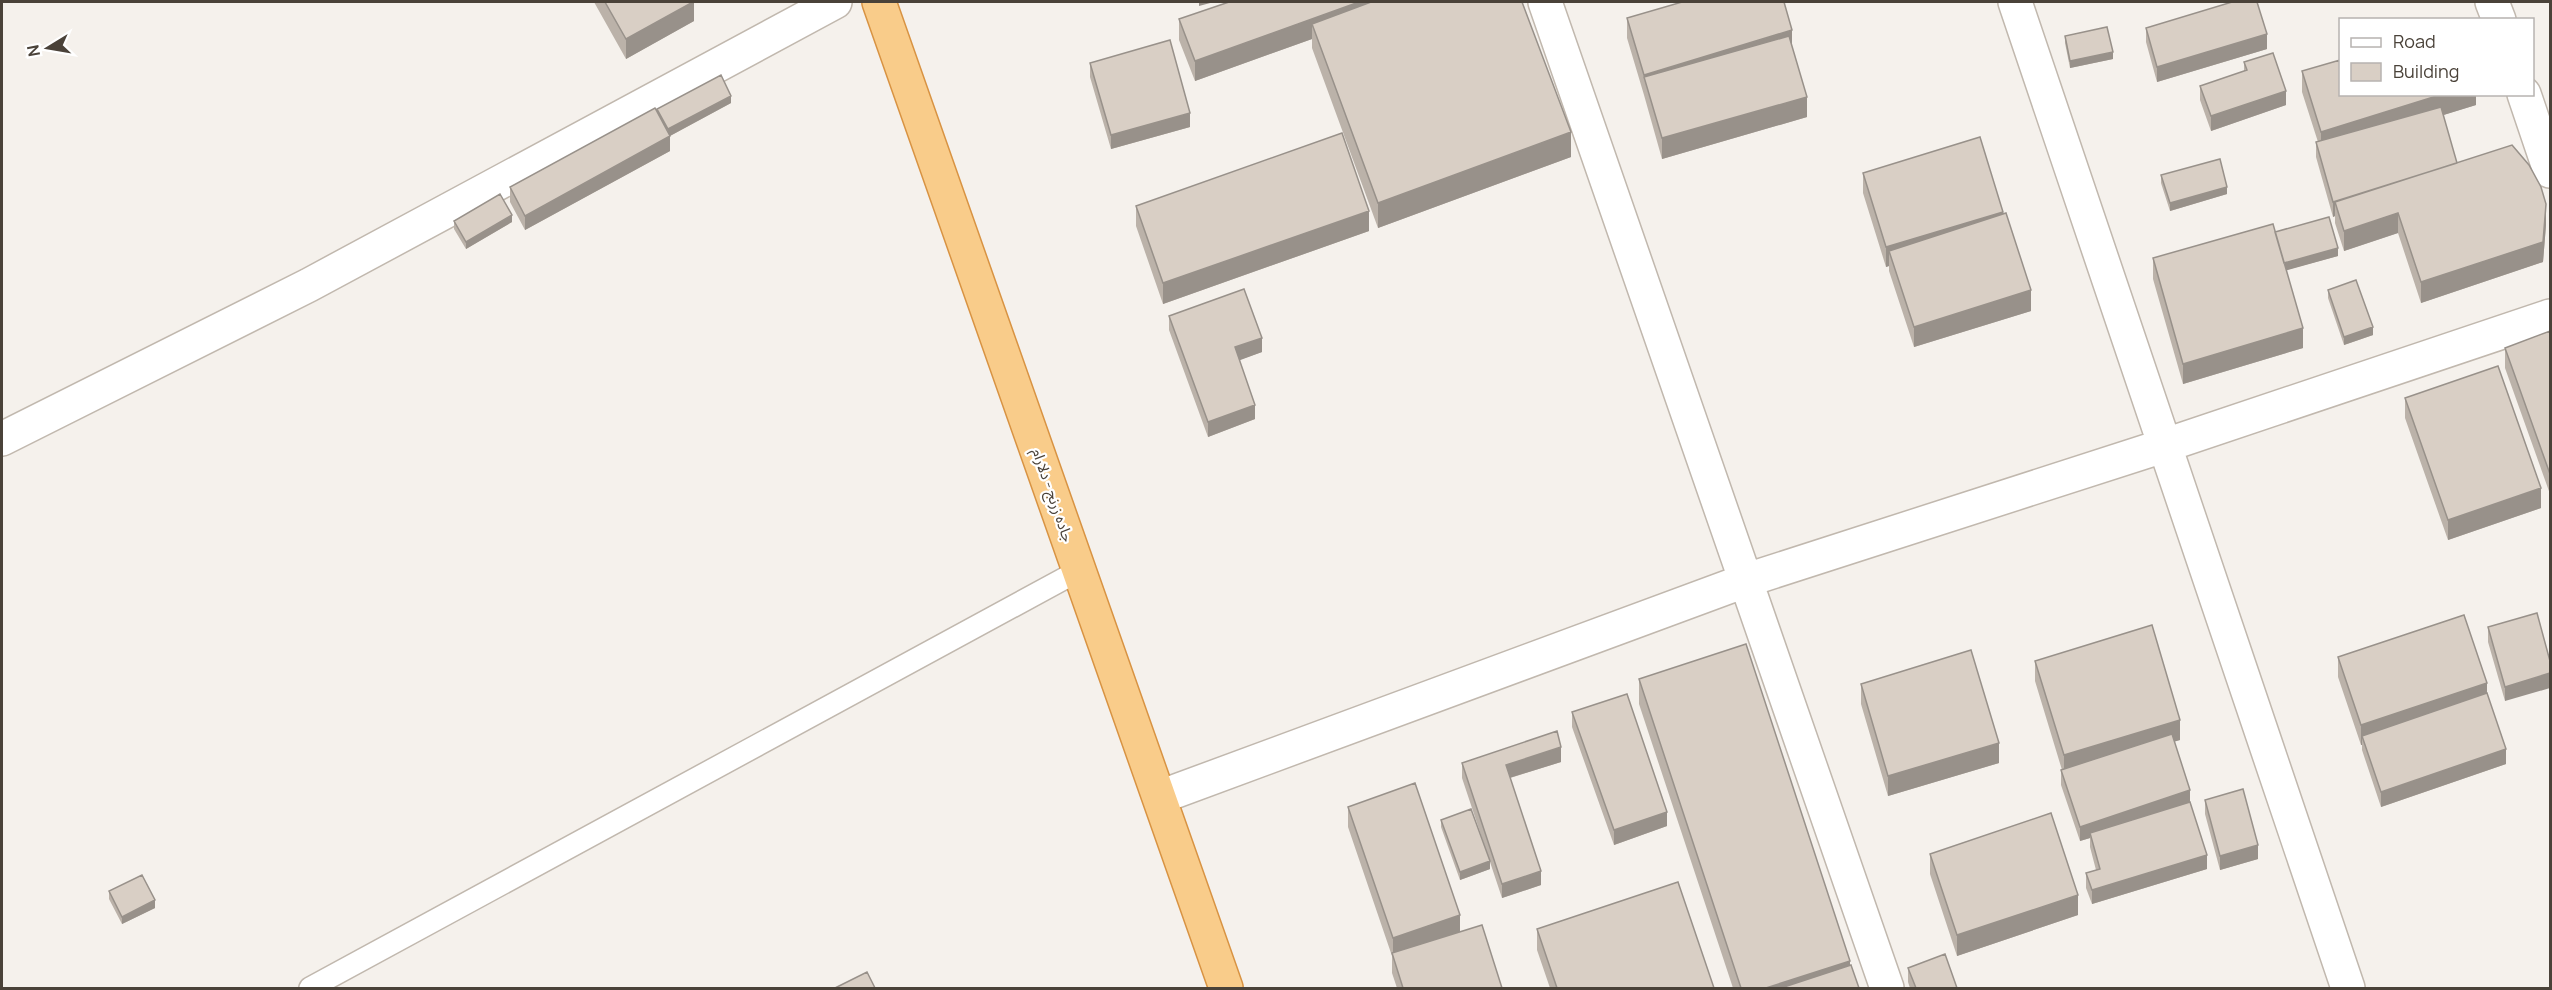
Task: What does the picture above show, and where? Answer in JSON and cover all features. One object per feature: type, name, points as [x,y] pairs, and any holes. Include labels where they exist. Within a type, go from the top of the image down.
[{"type":"highway","name":"جاده زرنج - دلارام","points":[[879,2],[1226,988]]},
{"type":"street","points":[[2,439],[309,285],[835,2]]},
{"type":"street","points":[[1545,2],[1887,988]]},
{"type":"street","points":[[2015,2],[2348,988]]},
{"type":"street","points":[[2492,2],[2498,18]]},
{"type":"street","points":[[2525,96],[2550,171]]},
{"type":"street","points":[[1160,797],[1747,580],[2166,445],[2550,316]]},
{"type":"lane","points":[[310,988],[1080,570]]},
{"type":"building","points":[[605,2],[693,2],[626,39]]},
{"type":"building","points":[[1229,2],[1359,2],[1195,61],[1179,19]]},
{"type":"building","points":[[1371,2],[1522,2],[1571,132],[1378,203],[1312,24]]},
{"type":"building","points":[[1682,2],[1784,2],[1792,30],[1644,75],[1627,18]]},
{"type":"building","points":[[2232,2],[2257,2],[2267,34],[2157,67],[2146,28]]},
{"type":"building","points":[[2107,27],[2113,52],[2070,61],[2065,36]]},
{"type":"building","points":[[1789,36],[1807,97],[1662,138],[1644,77]]},
{"type":"building","points":[[1170,40],[1190,113],[1111,135],[1090,63]]},
{"type":"building","points":[[2273,53],[2286,91],[2211,116],[2200,86],[2247,70],[2244,62]]},
{"type":"building","points":[[2339,60],[2339,96],[2437,96],[2321,132],[2302,71]]},
{"type":"building","points":[[721,75],[731,96],[668,129],[657,109]]},
{"type":"building","points":[[2441,107],[2457,163],[2333,202],[2316,142]]},
{"type":"building","points":[[655,108],[670,136],[525,216],[510,187]]},
{"type":"building","points":[[1342,133],[1369,211],[1163,283],[1136,206]]},
{"type":"building","points":[[1980,137],[2003,212],[1886,247],[1863,173]]},
{"type":"building","points":[[2512,145],[2529,165],[2541,187],[2546,204],[2543,242],[2421,282],[2398,213],[2344,231],[2335,202]]},
{"type":"building","points":[[2220,159],[2227,187],[2170,203],[2161,175]]},
{"type":"building","points":[[500,194],[512,215],[466,242],[454,221]]},
{"type":"building","points":[[2006,213],[2031,290],[1914,327],[1889,251]]},
{"type":"building","points":[[2329,217],[2338,248],[2284,263],[2275,232]]},
{"type":"building","points":[[2273,224],[2303,328],[2183,364],[2153,258]]},
{"type":"building","points":[[2356,280],[2373,327],[2344,337],[2328,290]]},
{"type":"building","points":[[1244,289],[1262,338],[1235,347],[1255,405],[1208,422],[1169,316]]},
{"type":"building","points":[[2550,331],[2550,474],[2505,348]]},
{"type":"building","points":[[2498,366],[2541,488],[2448,520],[2405,398]]},
{"type":"building","points":[[2537,613],[2550,661],[2550,673],[2505,687],[2488,627]]},
{"type":"building","points":[[2464,615],[2487,683],[2361,725],[2338,657]]},
{"type":"building","points":[[2152,625],[2180,720],[2064,755],[2035,661]]},
{"type":"building","points":[[1746,644],[1850,961],[1766,988],[1741,988],[1639,679]]},
{"type":"building","points":[[1971,650],[1999,743],[1888,776],[1861,684]]},
{"type":"building","points":[[2487,693],[2506,749],[2381,792],[2362,736]]},
{"type":"building","points":[[1627,694],[1667,812],[1614,830],[1572,712]]},
{"type":"building","points":[[1557,731],[1561,747],[1506,765],[1541,871],[1502,884],[1462,763]]},
{"type":"building","points":[[2172,734],[2190,790],[2080,827],[2061,770]]},
{"type":"building","points":[[1415,783],[1460,915],[1393,938],[1348,807]]},
{"type":"building","points":[[2243,789],[2258,845],[2220,856],[2205,800]]},
{"type":"building","points":[[2190,802],[2207,855],[2092,890],[2086,873],[2100,869],[2090,833]]},
{"type":"building","points":[[1471,809],[1490,861],[1460,872],[1441,820]]},
{"type":"building","points":[[2051,813],[2078,895],[1957,935],[1930,854]]},
{"type":"building","points":[[142,875],[155,900],[122,917],[109,891]]},
{"type":"building","points":[[1678,882],[1714,988],[1557,988],[1537,929]]},
{"type":"building","points":[[1482,925],[1502,988],[1403,988],[1392,953]]},
{"type":"building","points":[[1945,954],[1957,988],[1916,988],[1908,968]]},
{"type":"building","points":[[1851,965],[1859,988],[1781,988]]},
{"type":"building","points":[[867,972],[875,988],[835,988]]}]
